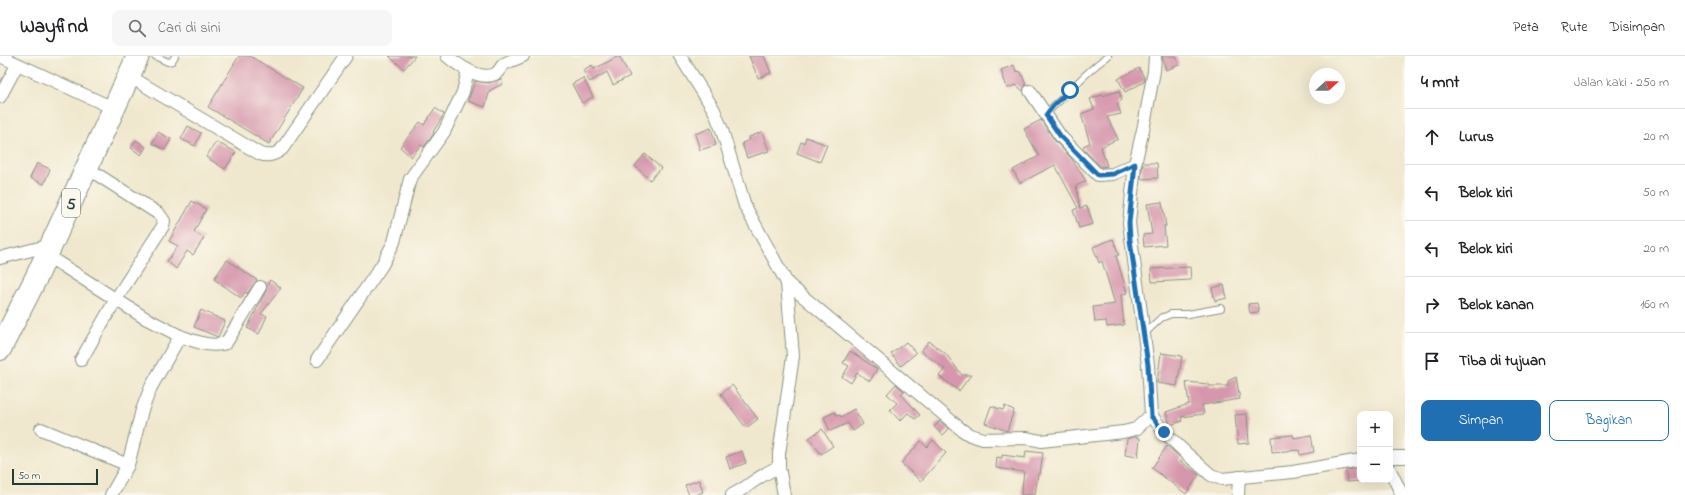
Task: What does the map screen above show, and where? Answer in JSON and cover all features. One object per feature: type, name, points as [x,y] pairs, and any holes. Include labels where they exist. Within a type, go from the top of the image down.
[{"type":"highway","name":"5","points":[[0,349],[49,250],[115,110],[138,56]]},
{"type":"street","points":[[0,56],[115,110]]},
{"type":"street","points":[[129,76],[260,154],[268,156],[275,154],[282,149],[346,56]]},
{"type":"street","points":[[447,56],[468,70],[481,76],[492,75],[498,72],[505,64],[523,56]]},
{"type":"street","points":[[680,56],[714,110],[722,130],[745,206],[787,283],[962,430],[970,436],[983,439],[1027,438],[1041,441],[1123,432],[1136,429],[1151,416]]},
{"type":"street","points":[[1155,56],[1144,125],[1135,164],[1129,223],[1148,365],[1151,416],[1165,433],[1212,476],[1222,478],[1293,472],[1357,461]]},
{"type":"street","points":[[0,97],[17,65]]},
{"type":"street","points":[[317,360],[382,265],[394,242],[410,179],[444,132],[463,92],[468,70]]},
{"type":"street","points":[[1030,91],[1061,137],[1098,175],[1113,174],[1135,164]]},
{"type":"street","points":[[81,360],[116,300],[163,226],[164,221],[159,214],[87,168]]},
{"type":"street","points":[[0,258],[49,250],[116,300],[145,318],[180,336],[203,343],[226,343],[260,287]]},
{"type":"street","points":[[784,495],[779,467],[779,454],[793,356],[787,283]]},
{"type":"street","points":[[111,495],[128,465],[135,431],[149,392],[180,336]]},
{"type":"street","points":[[41,429],[128,465]]},
{"type":"street","points":[[1393,458],[1405,457]]},
{"type":"street","points":[[732,495],[745,488],[762,474],[779,467]]},
{"type":"street","points":[[1393,476],[1402,495]]},
{"type":"street","points":[[1238,495],[1239,477]]},
{"type":"lane","points":[[155,56],[168,62],[172,61],[175,56]]},
{"type":"lane","points":[[1046,115],[1081,78],[1108,56]]},
{"type":"lane","points":[[1144,334],[1161,318],[1171,314],[1188,314],[1221,308]]},
{"type":"building","points":[[239,56],[250,56],[303,88],[269,144],[208,107]]},
{"type":"building","points":[[389,56],[415,56],[404,69]]},
{"type":"building","points":[[619,56],[630,76],[613,85],[607,72],[590,82],[583,70],[592,65],[594,69]]},
{"type":"building","points":[[749,56],[764,56],[771,73],[758,78]]},
{"type":"building","points":[[1162,56],[1176,56],[1179,65],[1166,70]]},
{"type":"building","points":[[1014,65],[1016,71],[1021,72],[1026,85],[1023,91],[1016,85],[1007,88],[1001,70]]},
{"type":"building","points":[[1139,68],[1145,79],[1144,82],[1125,92],[1118,79]]},
{"type":"building","points":[[583,78],[593,97],[582,103],[572,84]]},
{"type":"building","points":[[501,79],[503,84],[490,90],[485,107],[468,101],[475,81],[489,83]]},
{"type":"building","points":[[1119,91],[1122,100],[1117,104],[1121,114],[1107,117],[1118,139],[1101,147],[1107,166],[1101,167],[1085,151],[1083,146],[1090,143],[1081,114],[1094,109],[1090,99]]},
{"type":"building","points":[[435,108],[444,114],[433,132],[434,133],[424,147],[421,145],[411,157],[400,147],[420,122],[424,125]]},
{"type":"building","points":[[1041,120],[1055,141],[1071,158],[1086,181],[1076,186],[1080,208],[1087,206],[1093,224],[1079,228],[1073,210],[1078,208],[1055,165],[1020,183],[1013,170],[1039,156],[1024,129]]},
{"type":"building","points":[[188,126],[201,133],[195,146],[181,139]]},
{"type":"building","points":[[711,128],[716,145],[700,150],[695,134]]},
{"type":"building","points":[[158,132],[171,139],[165,150],[152,143]]},
{"type":"building","points":[[762,132],[769,151],[747,158],[742,143],[750,140],[749,137]]},
{"type":"building","points":[[806,137],[827,145],[820,162],[797,153],[801,142],[804,143]]},
{"type":"building","points":[[136,140],[146,147],[141,155],[131,148]]},
{"type":"building","points":[[216,142],[236,152],[225,169],[206,157]]},
{"type":"building","points":[[645,154],[661,168],[650,180],[635,166]]},
{"type":"building","points":[[37,163],[50,169],[44,184],[30,178]]},
{"type":"building","points":[[1143,163],[1157,163],[1158,178],[1141,179]]},
{"type":"building","points":[[192,201],[206,209],[194,232],[204,238],[193,255],[187,251],[176,269],[167,261],[178,246],[169,241]]},
{"type":"building","points":[[1162,202],[1166,226],[1164,226],[1166,245],[1144,247],[1143,235],[1152,234],[1147,204]]},
{"type":"building","points":[[1113,239],[1119,255],[1116,256],[1127,293],[1121,295],[1124,325],[1107,327],[1106,321],[1095,322],[1093,307],[1115,304],[1102,261],[1099,263],[1093,247]]},
{"type":"building","points":[[227,260],[257,280],[247,294],[245,292],[241,298],[214,279]]},
{"type":"building","points":[[1190,267],[1191,280],[1152,282],[1151,269]]},
{"type":"building","points":[[270,280],[281,288],[261,314],[267,316],[259,334],[247,328]]},
{"type":"building","points":[[1224,285],[1227,298],[1215,301],[1212,288]]},
{"type":"building","points":[[1257,303],[1259,312],[1250,313],[1248,304]]},
{"type":"building","points":[[201,310],[225,321],[218,337],[194,327]]},
{"type":"building","points":[[929,341],[946,354],[962,375],[971,375],[959,391],[939,376],[945,369],[921,351]]},
{"type":"building","points":[[906,342],[916,353],[901,366],[891,354]]},
{"type":"building","points":[[850,351],[877,369],[870,381],[857,373],[851,383],[842,377],[849,366],[843,363]]},
{"type":"building","points":[[1161,353],[1182,356],[1177,386],[1157,383]]},
{"type":"building","points":[[1236,377],[1240,399],[1202,405],[1204,414],[1181,417],[1182,421],[1170,425],[1166,412],[1189,404],[1186,382],[1209,384],[1209,386],[1228,386],[1228,381]]},
{"type":"building","points":[[896,384],[904,391],[901,394],[920,415],[915,419],[908,413],[900,421],[890,410],[897,403],[887,394]]},
{"type":"building","points":[[732,385],[758,419],[746,428],[721,394]]},
{"type":"building","points":[[991,406],[1003,410],[1005,406],[1014,410],[1007,431],[985,423]]},
{"type":"building","points":[[854,409],[863,424],[853,431],[848,423],[830,431],[824,417],[835,412],[837,416],[840,415],[841,417]]},
{"type":"building","points":[[1247,414],[1249,443],[1238,444],[1235,415]]},
{"type":"building","points":[[940,421],[949,429],[943,435],[934,427]]},
{"type":"building","points":[[822,429],[833,446],[821,454],[809,438]]},
{"type":"building","points":[[1293,435],[1294,438],[1311,435],[1314,452],[1300,455],[1299,450],[1272,452],[1271,437]]},
{"type":"building","points":[[1135,437],[1140,438],[1138,457],[1125,455],[1127,439]]},
{"type":"building","points":[[933,440],[946,453],[921,481],[901,463],[921,441],[927,447]]},
{"type":"building","points":[[1167,446],[1181,458],[1179,460],[1199,475],[1186,494],[1152,468]]},
{"type":"building","points":[[742,451],[746,463],[730,469],[726,457]]},
{"type":"building","points":[[1026,451],[1043,453],[1035,495],[1021,495],[1024,472],[996,468],[997,457],[1002,458],[1002,455],[1025,458]]},
{"type":"building","points":[[1357,468],[1357,481],[1347,482],[1346,470]]},
{"type":"building","points":[[699,480],[703,492],[695,495],[689,495],[685,485]]},
{"type":"route","points":[[1070,90],[1049,110],[1046,115],[1061,137],[1098,175],[1106,176],[1113,174],[1135,164],[1129,223],[1130,240],[1137,279],[1148,365],[1151,416],[1164,432]]}]
